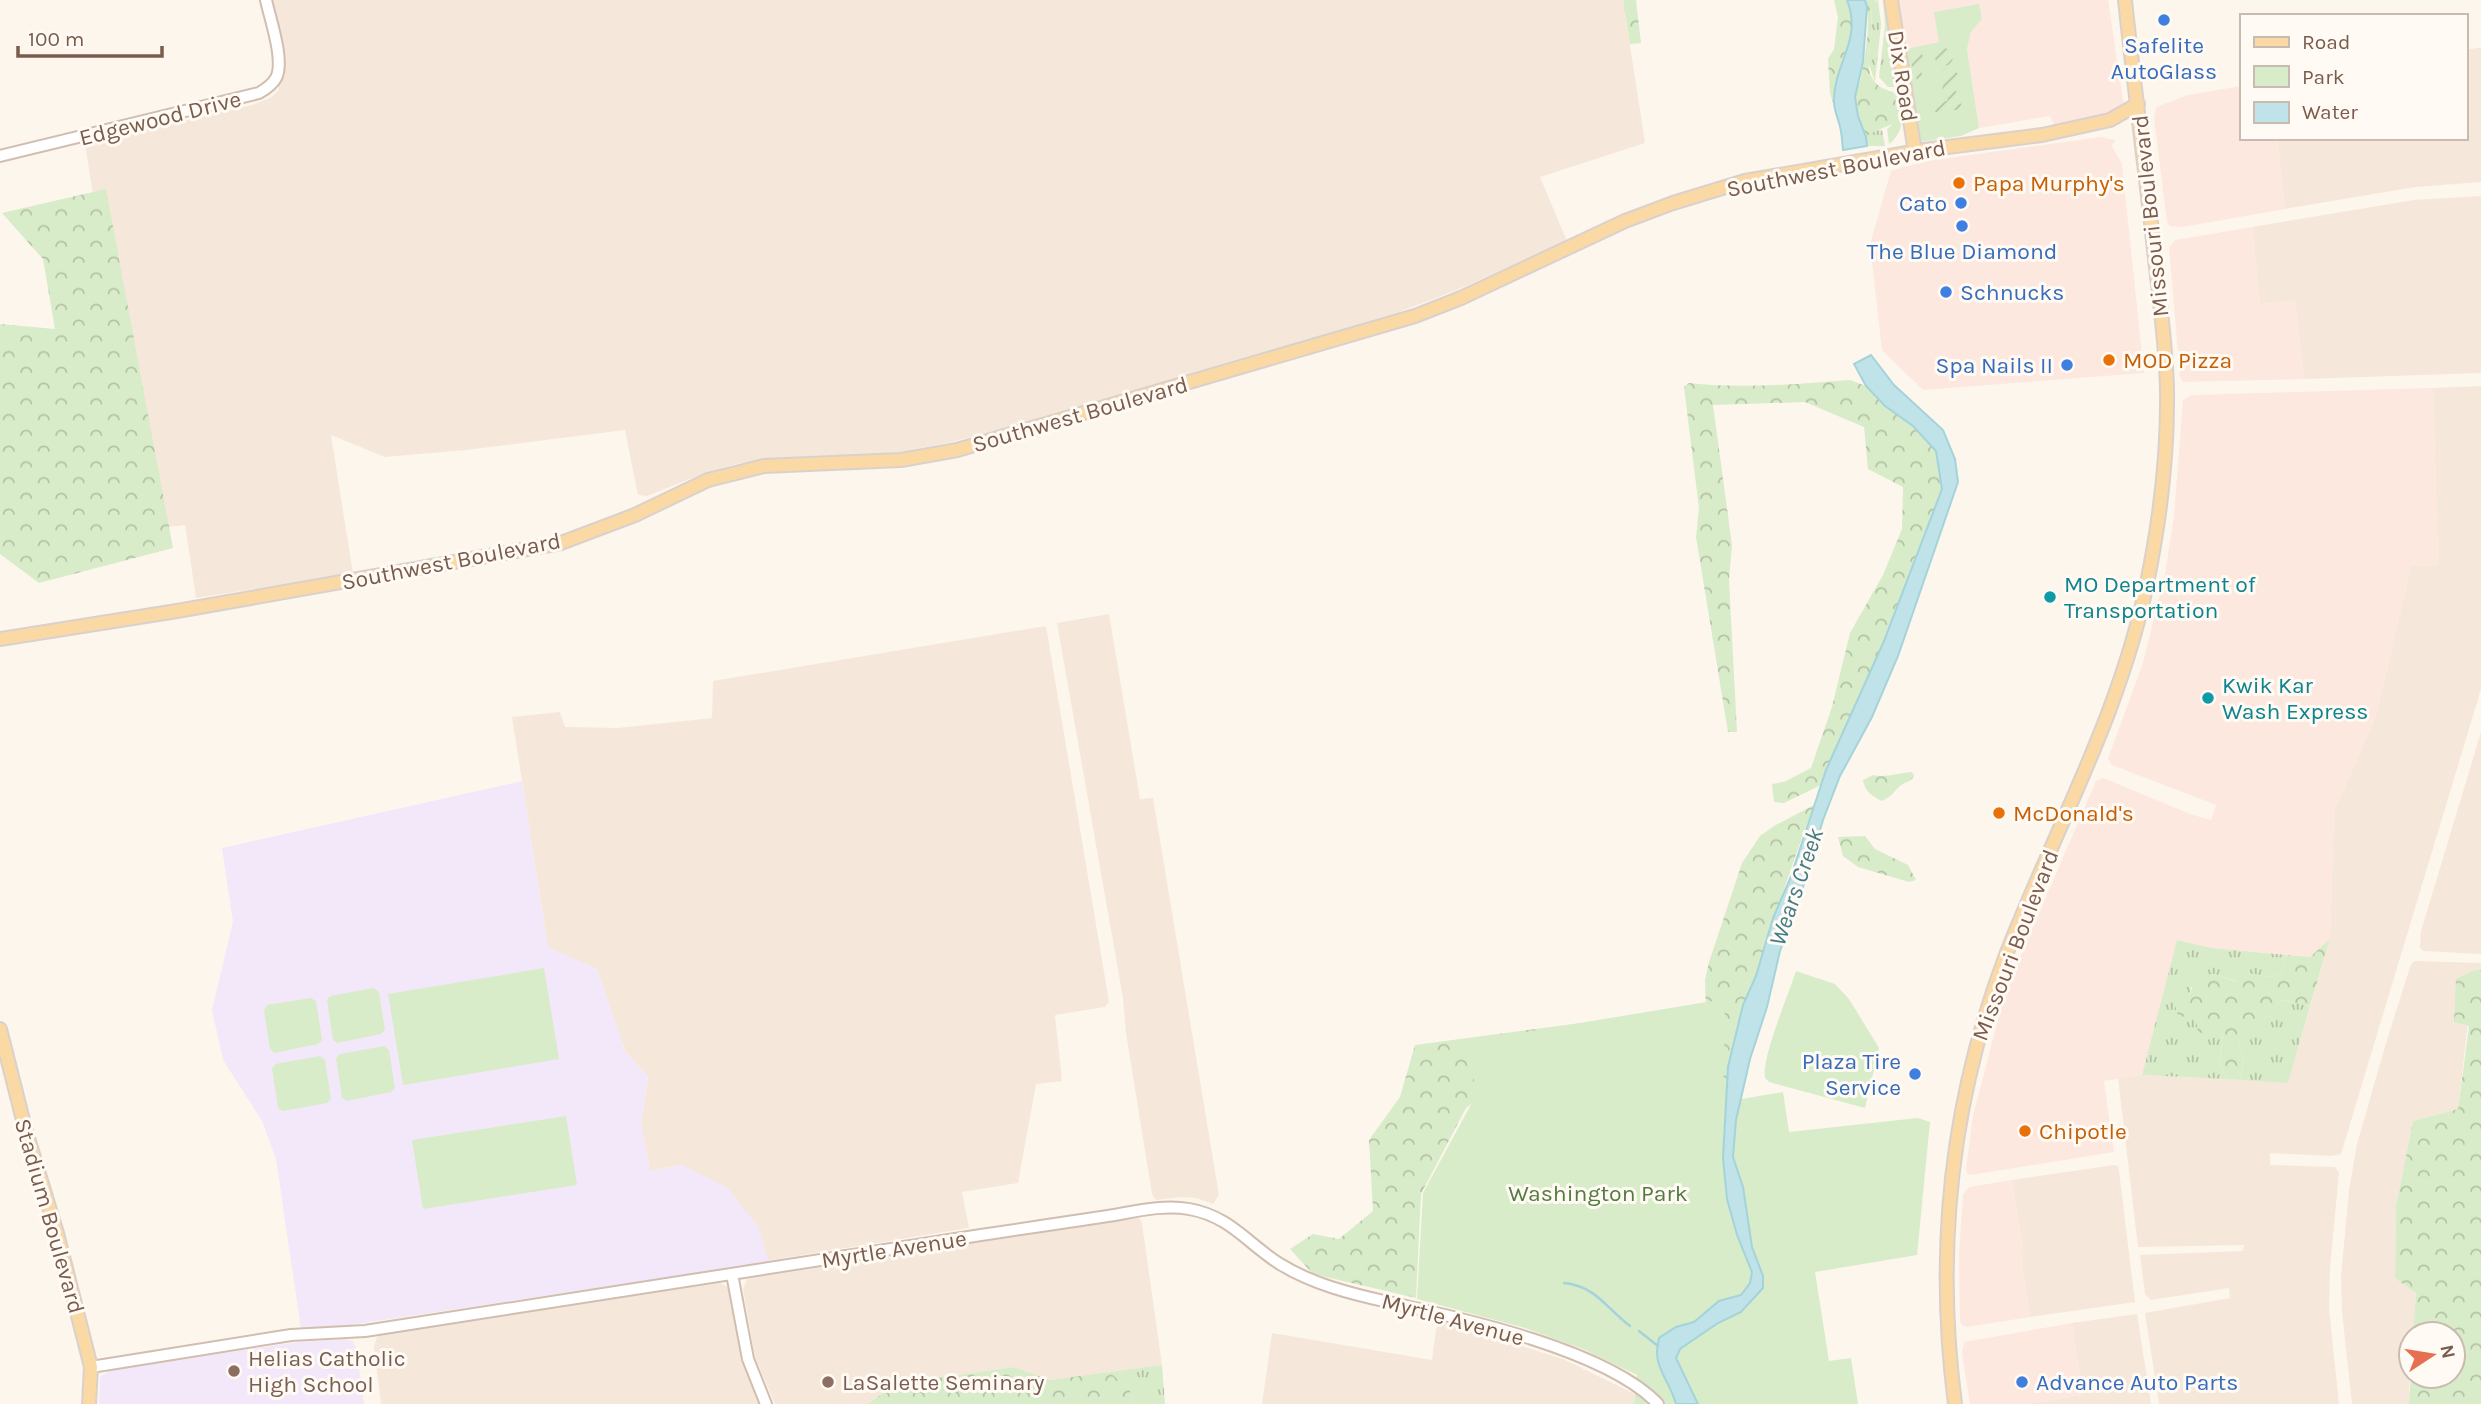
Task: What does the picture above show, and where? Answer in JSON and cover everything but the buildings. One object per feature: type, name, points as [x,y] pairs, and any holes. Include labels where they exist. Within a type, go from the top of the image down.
[{"type":"main road","name":"Dix Road","points":[[1891,0],[1915,152]]},
{"type":"main road","name":"Missouri Boulevard","points":[[1955,1404],[1948,1336],[1947,1250],[1950,1184],[1968,1073],[2006,955],[2112,703],[2135,633],[2158,525],[2167,389],[2163,327],[2125,0]]},
{"type":"main road","name":"Southwest Boulevard","points":[[0,639],[561,543],[635,515],[708,480],[764,466],[901,460],[957,450],[1415,316],[1461,298],[1626,221],[1745,181],[1889,156],[2042,135],[2110,120],[2138,104]]},
{"type":"main road","points":[[1889,156],[1899,148],[1909,113]]},
{"type":"main road","name":"Stadium Boulevard","points":[[0,1029],[91,1367],[89,1404]]},
{"type":"street","name":"Edgewood Drive","points":[[0,156],[259,93],[269,87],[276,78],[278,60],[266,0]]},
{"type":"street","name":"Myrtle Avenue","points":[[91,1367],[290,1335],[379,1329],[1148,1210],[1186,1208],[1211,1214],[1232,1225],[1278,1263],[1297,1273],[1378,1300],[1433,1312],[1542,1343],[1610,1371],[1645,1391],[1658,1404]]},
{"type":"street","points":[[732,1274],[748,1359],[766,1404]]},
{"type":"shaded area","points":[[263,0],[1623,0],[1645,143],[1540,177],[1567,241],[1457,290],[1399,312],[1036,421],[947,443],[894,453],[775,458],[736,464],[647,496],[638,495],[625,430],[385,457],[331,435],[353,574],[196,598],[185,525],[146,530],[85,144],[252,105],[270,98],[279,90]]},
{"type":"shaded area","points":[[1898,0],[2108,0],[2124,107],[2110,114],[2059,125],[2054,124],[2050,116],[1979,128],[1967,49],[1971,32],[1982,19],[1939,42],[1905,49]]},
{"type":"shaded area","points":[[2481,48],[2481,182],[2415,187],[2285,209],[2277,140],[2467,140],[2467,50]]},
{"type":"shaded area","points":[[2240,86],[2240,140],[2277,140],[2285,209],[2183,227],[2170,226],[2167,222],[2154,118],[2156,107],[2188,95]]},
{"type":"shaded area","points":[[2101,137],[2115,140],[2112,146],[2122,164],[2144,373],[1923,390],[1882,350],[1870,244],[1891,171],[1926,161]]},
{"type":"shaded area","points":[[2481,196],[2481,373],[2304,379],[2295,301],[2260,304],[2252,227],[2414,200]]},
{"type":"shaded area","points":[[2252,227],[2260,304],[2295,300],[2304,379],[2183,382],[2180,377],[2169,247],[2175,240]]},
{"type":"shaded area","points":[[2481,386],[2481,689],[2341,1154],[2331,1156],[2270,1153],[2270,1165],[2335,1167],[2339,1173],[2329,1309],[2339,1404],[2159,1404],[2145,1313],[2230,1298],[2229,1288],[2151,1300],[2145,1294],[2140,1255],[2243,1251],[2244,1245],[2138,1247],[2118,1078],[2142,1075],[2288,1082],[2330,939],[2334,811],[2376,715],[2411,566],[2438,565],[2433,388]]},
{"type":"shaded area","points":[[2433,388],[2438,565],[2411,566],[2376,715],[2334,811],[2330,939],[2310,957],[2212,948],[2178,940],[2142,1075],[2104,1081],[2114,1152],[1967,1174],[1973,1116],[2000,1012],[2017,964],[2096,781],[2103,778],[2211,820],[2216,805],[2112,765],[2108,758],[2143,663],[2165,574],[2174,516],[2183,400],[2192,395]]},
{"type":"shaded area","points":[[1109,614],[1140,799],[1153,798],[1219,1195],[1213,1204],[1196,1198],[1156,1200],[1152,1194],[1126,1033],[1123,998],[1057,623]]},
{"type":"shaded area","points":[[1046,626],[1109,1002],[1105,1007],[1055,1015],[1062,1081],[1036,1084],[1018,1183],[962,1192],[969,1228],[766,1261],[682,1165],[650,1171],[641,1125],[648,1077],[625,1051],[597,969],[548,948],[512,717],[560,712],[565,727],[618,728],[712,718],[713,681]]},
{"type":"shaded area","points":[[2481,732],[2481,954],[2423,951],[2420,948],[2421,931]]},
{"type":"shaded area","points":[[522,781],[548,947],[597,969],[625,1051],[648,1077],[641,1125],[650,1171],[682,1165],[728,1188],[758,1227],[769,1262],[350,1325],[301,1329],[276,1159],[262,1121],[223,1060],[212,1010],[233,922],[222,848]]},
{"type":"shaded area","points":[[2415,961],[2481,963],[2481,970],[2474,970],[2458,1109],[2413,1121],[2396,1206],[2395,1277],[2416,1293],[2414,1320],[2397,1320],[2397,1390],[2409,1390],[2409,1404],[2352,1404],[2341,1277],[2349,1190],[2357,1144],[2411,964]]},
{"type":"shaded area","points":[[2118,1166],[2119,1171],[2135,1302],[2030,1317],[2012,1180]]},
{"type":"shaded area","points":[[2012,1180],[2030,1317],[1967,1327],[1960,1321],[1959,1255],[1963,1195],[1969,1187]]},
{"type":"shaded area","points":[[1135,1217],[1140,1219],[1142,1224],[1162,1365],[1050,1380],[1014,1367],[895,1384],[868,1404],[775,1404],[755,1357],[743,1289],[747,1279]]},
{"type":"shaded area","points":[[720,1283],[728,1287],[744,1367],[760,1404],[381,1404],[374,1347],[377,1337],[382,1334]]},
{"type":"shaded area","points":[[2137,1314],[2151,1404],[2026,1404],[2082,1395],[2072,1323]]},
{"type":"shaded area","points":[[1443,1321],[1563,1359],[1635,1394],[1634,1404],[1262,1404],[1272,1333],[1432,1360],[1436,1329],[1438,1323]]},
{"type":"shaded area","points":[[2072,1323],[2082,1395],[2026,1404],[1970,1404],[1962,1353],[1964,1342]]},
{"type":"shaded area","name":"Helias Catholic High School","points":[[346,1339],[353,1341],[356,1348],[364,1404],[99,1404],[100,1377],[112,1369],[299,1342]]},
{"type":"green space","points":[[1623,0],[1636,0],[1641,43],[1630,44]]},
{"type":"green space","points":[[1834,0],[1847,0],[1852,28],[1838,74],[1833,103],[1828,59],[1834,49],[1838,17]]},
{"type":"green space","points":[[1865,0],[1877,0],[1871,11],[1871,76],[1875,83],[1893,92],[1899,113],[1894,123],[1866,137],[1855,99],[1867,39]]},
{"type":"green space","points":[[1878,0],[1881,24],[1875,82],[1868,62],[1872,30],[1871,6]]},
{"type":"green space","points":[[1883,0],[1898,85],[1896,87],[1888,87],[1879,77],[1885,25]]},
{"type":"green space","points":[[1979,4],[1982,19],[1971,32],[1967,49],[1979,128],[1961,136],[1920,142],[1905,49],[1939,42],[1934,12]]},
{"type":"green space","points":[[1940,48],[1948,48],[1953,57],[1951,64],[1940,66],[1935,61],[1935,53]]},
{"type":"green space","points":[[1917,50],[1925,61],[1921,72],[1924,83],[1917,80],[1911,63],[1913,53]]},
{"type":"green space","points":[[1946,68],[1952,68],[1958,74],[1955,89],[1962,107],[1940,115],[1934,109],[1933,101],[1948,100],[1942,89],[1942,72]]},
{"type":"green space","points":[[1893,92],[1899,94],[1902,121],[1899,133],[1889,144],[1887,129],[1897,120],[1897,102]]},
{"type":"green space","points":[[1882,130],[1885,146],[1867,146],[1866,137],[1872,131]]},
{"type":"green space","points":[[106,189],[173,548],[39,583],[0,554],[0,324],[55,329],[43,259],[2,213]]},
{"type":"green space","points":[[1850,380],[1866,386],[1885,406],[1913,426],[1936,451],[1942,489],[1884,641],[1821,785],[1784,803],[1774,802],[1772,784],[1784,782],[1811,768],[1832,707],[1850,633],[1883,575],[1902,529],[1903,487],[1868,469],[1864,427],[1805,402],[1713,405],[1732,545],[1729,580],[1737,732],[1728,732],[1696,537],[1699,508],[1684,387],[1689,383],[1749,386]]},
{"type":"green space","points":[[1912,772],[1914,776],[1911,780],[1882,801],[1865,788],[1863,780],[1873,775]]},
{"type":"green space","points":[[1814,805],[1735,1035],[1727,1089],[1726,1118],[1702,1066],[1706,1014],[1705,980],[1709,962],[1742,863],[1760,836]]},
{"type":"green space","points":[[1865,836],[1875,849],[1908,865],[1916,880],[1909,882],[1858,867],[1843,856],[1838,837]]},
{"type":"green space","points":[[2330,939],[2310,1006],[2282,1000],[2258,1025],[2243,1029],[2239,1046],[2244,1061],[2240,1080],[2226,1079],[2220,1063],[2223,1031],[2208,1035],[2198,1032],[2196,1018],[2178,1016],[2175,1005],[2180,998],[2190,995],[2195,975],[2214,974],[2236,982],[2247,973],[2267,977],[2280,973],[2287,955],[2310,957]]},
{"type":"green space","points":[[2177,940],[2212,948],[2287,955],[2280,973],[2267,977],[2247,973],[2237,982],[2214,974],[2191,987],[2190,995],[2196,1018],[2223,1031],[2220,1063],[2226,1079],[2142,1075]]},
{"type":"green space","points":[[544,968],[559,1059],[403,1085],[388,994]]},
{"type":"green space","points":[[2481,970],[2481,1404],[2409,1404],[2410,1390],[2467,1390],[2467,1320],[2414,1320],[2416,1293],[2395,1278],[2396,1206],[2413,1121],[2458,1109],[2469,1026],[2454,1022],[2456,979]]},
{"type":"green space","points":[[1796,971],[1835,984],[1849,999],[1879,1048],[1865,1108],[1769,1082],[1765,1078],[1771,1042]]},
{"type":"green space","points":[[374,988],[379,992],[385,1030],[381,1034],[337,1043],[333,1040],[327,1000],[330,996]]},
{"type":"green space","points":[[311,998],[316,1001],[322,1040],[318,1044],[274,1053],[270,1049],[264,1010],[267,1005]]},
{"type":"green space","name":"Washington Park","points":[[1725,999],[1723,1102],[1783,1092],[1789,1132],[1918,1118],[1930,1122],[1917,1255],[1815,1272],[1829,1361],[1851,1358],[1858,1404],[1634,1404],[1637,1375],[1583,1349],[1525,1328],[1417,1299],[1423,1193],[1475,1097],[1471,1041]]},
{"type":"green space","points":[[2282,1000],[2310,1006],[2288,1083],[2240,1080],[2244,1061],[2239,1046],[2242,1029],[2258,1025]]},
{"type":"green space","points":[[1665,1012],[1490,1089],[1466,1108],[1421,1194],[1416,1298],[1313,1274],[1290,1249],[1313,1234],[1339,1239],[1373,1211],[1369,1140],[1400,1097],[1415,1045]]},
{"type":"green space","points":[[384,1046],[389,1050],[395,1088],[391,1092],[347,1101],[342,1098],[336,1058],[340,1054]]},
{"type":"green space","points":[[320,1056],[325,1060],[331,1099],[327,1103],[283,1111],[278,1108],[272,1068],[276,1064]]},
{"type":"green space","points":[[566,1116],[577,1185],[423,1209],[412,1140]]},
{"type":"green space","points":[[1162,1365],[1165,1404],[1134,1404],[1129,1388],[1109,1372]]},
{"type":"green space","points":[[1014,1367],[1050,1380],[1109,1372],[1129,1388],[1134,1404],[868,1404],[895,1384]]},
{"type":"water","points":[[1847,0],[1865,0],[1867,7],[1863,62],[1855,97],[1867,146],[1843,150],[1834,102],[1835,88],[1852,28]]},
{"type":"water","name":"Wears Creek","points":[[1871,355],[1894,385],[1943,430],[1955,459],[1958,482],[1898,656],[1872,717],[1840,776],[1823,820],[1801,894],[1780,951],[1767,1007],[1750,1059],[1736,1120],[1733,1157],[1743,1187],[1752,1247],[1763,1276],[1763,1288],[1741,1312],[1718,1323],[1680,1349],[1676,1358],[1698,1404],[1676,1404],[1659,1365],[1659,1338],[1676,1327],[1694,1322],[1719,1301],[1741,1295],[1750,1283],[1752,1272],[1737,1235],[1727,1199],[1723,1158],[1728,1067],[1743,1005],[1756,976],[1773,918],[1790,879],[1826,770],[1884,641],[1942,489],[1936,451],[1913,426],[1885,406],[1866,386],[1854,364]]},
{"type":"waterway","points":[[1564,1283],[1593,1293],[1630,1326]]},
{"type":"waterway","points":[[1639,1331],[1658,1346]]},
{"type":"place","name":"Safelite AutoGlass","points":[[2164,20]]},
{"type":"place","name":"Papa Murphy's","points":[[1959,183]]},
{"type":"place","name":"Cato","points":[[1961,203]]},
{"type":"place","name":"The Blue Diamond","points":[[1962,226]]},
{"type":"place","name":"Schnucks","points":[[1946,292]]},
{"type":"place","name":"MOD Pizza","points":[[2109,360]]},
{"type":"place","name":"Spa Nails II","points":[[2067,365]]},
{"type":"place","name":"MO Department of Transportation","points":[[2050,597]]},
{"type":"place","name":"Kwik Kar Wash Express","points":[[2208,698]]},
{"type":"place","name":"McDonald's","points":[[1999,813]]},
{"type":"place","name":"Plaza Tire Service","points":[[1915,1074]]},
{"type":"place","name":"Chipotle","points":[[2025,1131]]},
{"type":"place","name":"Helias Catholic High School","points":[[234,1371]]},
{"type":"place","name":"LaSalette Seminary","points":[[828,1382]]},
{"type":"place","name":"Advance Auto Parts","points":[[2022,1382]]}]
